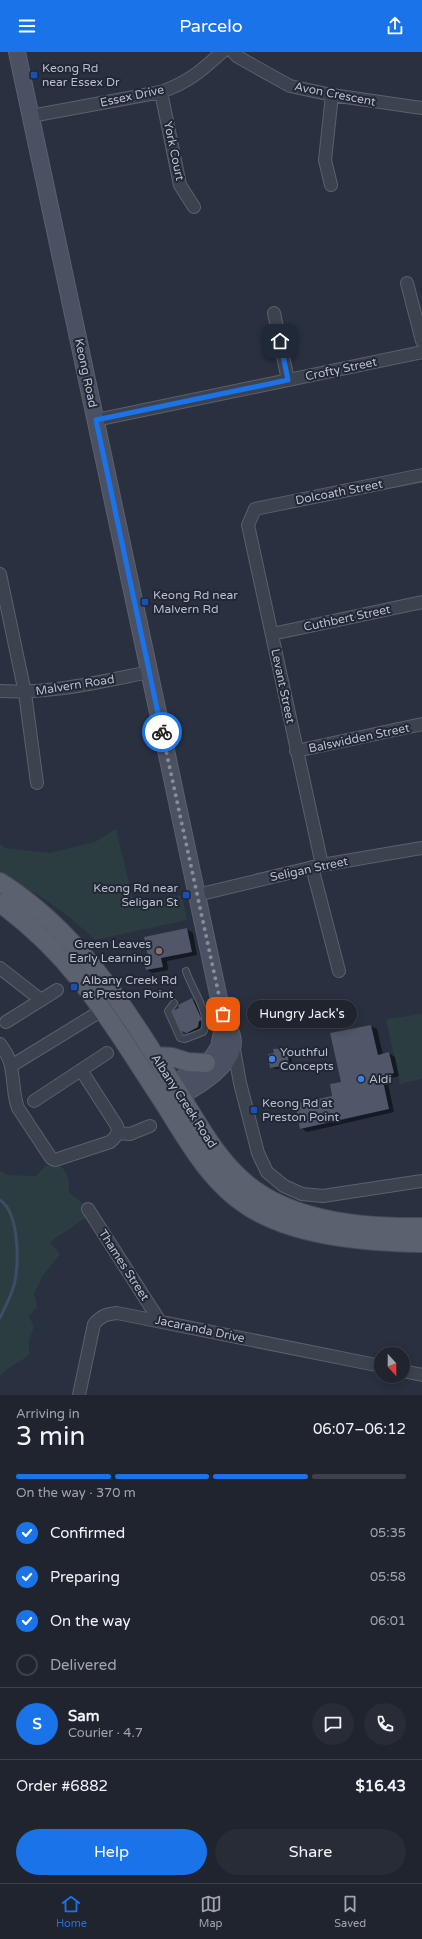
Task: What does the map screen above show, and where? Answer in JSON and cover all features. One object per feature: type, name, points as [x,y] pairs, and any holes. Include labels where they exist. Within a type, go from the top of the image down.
[{"type":"main road","name":"Albany Creek Road","points":[[0,882],[29,902],[48,918],[92,965],[123,1005],[209,1142],[231,1170],[245,1183],[270,1200],[301,1212],[332,1220],[386,1226],[422,1227]]},
{"type":"main road","points":[[19,917],[29,902]]},
{"type":"main road","name":"Albany Creek Road","points":[[0,903],[41,936],[81,979],[104,1009],[190,1145],[215,1178],[235,1198],[250,1208],[286,1224],[338,1236],[376,1241],[422,1243]]},
{"type":"main road","points":[[155,1056],[172,1057],[188,1062],[216,1059]]},
{"type":"street","name":"Keong Road","points":[[18,52],[224,1022],[232,1034],[250,1128],[262,1164],[267,1172],[291,1191],[312,1196],[422,1181]]},
{"type":"street","name":"Essex Drive","points":[[31,116],[161,92],[178,86],[195,76],[222,52]]},
{"type":"street","name":"Avon Crescent","points":[[233,52],[238,57],[290,86],[332,95],[422,108]]},
{"type":"street","name":"York Court","points":[[161,92],[180,185],[194,207]]},
{"type":"street","points":[[331,185],[325,160],[332,95]]},
{"type":"street","points":[[408,283],[422,340]]},
{"type":"street","points":[[274,313],[288,380]]},
{"type":"street","name":"Crofty Street","points":[[96,420],[422,352]]},
{"type":"street","name":"Dolcoath Street","points":[[255,509],[422,475]]},
{"type":"street","name":"Levant Street","points":[[255,509],[248,525],[296,751],[317,866],[339,971]]},
{"type":"street","points":[[0,574],[25,693],[37,783]]},
{"type":"street","name":"Cuthbert Street","points":[[272,634],[422,602]]},
{"type":"street","name":"Malvern Road","points":[[0,691],[25,693],[85,686],[149,672]]},
{"type":"street","name":"Balswidden Street","points":[[296,751],[422,724]]},
{"type":"street","name":"Seligan Street","points":[[197,895],[317,866],[422,848]]},
{"type":"street","points":[[0,968],[41,1000]]},
{"type":"street","points":[[6,1022],[57,990]]},
{"type":"street","points":[[11,1066],[104,1009]]},
{"type":"street","name":"Keong Road","points":[[224,1022],[216,1059],[236,1073],[240,1082]]},
{"type":"street","points":[[162,1100],[216,1059],[230,1055],[233,1041]]},
{"type":"street","points":[[0,1044],[7,1055],[11,1066],[16,1102],[51,1158],[55,1160],[62,1159],[110,1142],[115,1138],[117,1133],[117,1126],[81,1070]]},
{"type":"street","points":[[34,1101],[107,1053]]},
{"type":"street","points":[[117,1133],[130,1134],[150,1126]]},
{"type":"street","name":"Thames Street","points":[[88,1209],[159,1320]]},
{"type":"street","name":"Jacaranda Drive","points":[[80,1395],[94,1324],[100,1317],[106,1314],[117,1313],[159,1320],[374,1365]]},
{"type":"street","points":[[410,1372],[422,1375]]},
{"type":"lane","points":[[174,1003],[168,1011],[180,1038],[185,1039],[203,1032],[205,1022],[200,999],[191,987],[186,971]]},
{"type":"shaded area","points":[[116,829],[134,904],[182,895],[187,920],[95,940],[73,920],[50,903],[0,873],[0,844],[5,848],[50,853],[95,842]]},
{"type":"shaded area","points":[[422,1014],[422,1079],[400,1084],[386,1019]]},
{"type":"shaded area","points":[[56,1163],[67,1175],[69,1192],[86,1206],[87,1217],[50,1242],[60,1254],[42,1277],[34,1294],[37,1307],[29,1317],[34,1326],[29,1341],[29,1355],[6,1370],[0,1376],[0,1171],[7,1175],[36,1176],[45,1166]]},
{"type":"building","points":[[187,928],[192,952],[161,958],[163,967],[146,970],[145,966],[150,965],[144,937]]},
{"type":"building","points":[[192,998],[202,1020],[199,1021],[198,1027],[187,1033],[181,1031],[172,1011],[179,1008],[178,1005]]},
{"type":"building","name":"Aldi","points":[[371,1025],[378,1055],[389,1052],[394,1073],[382,1076],[389,1109],[300,1129],[295,1104],[332,1096],[330,1084],[341,1082],[330,1033]]},
{"type":"building","points":[[287,1048],[289,1065],[270,1068],[268,1054],[274,1053],[273,1049]]},
{"type":"waterway","points":[[0,1200],[6,1206],[11,1215],[17,1250],[14,1286],[0,1318]]},
{"type":"way so far","points":[[162,732],[223,1014]]},
{"type":"place","name":"Keong Rd near Essex Dr","points":[[34,75]]},
{"type":"place","name":"Keong Rd near Malvern Rd","points":[[145,602]]},
{"type":"place","name":"Keong Rd near Seligan St","points":[[186,895]]},
{"type":"place","name":"Green Leaves Early Learning","points":[[159,951]]},
{"type":"place","name":"Albany Creek Rd at Preston Point","points":[[74,987]]},
{"type":"place","name":"Hungry Jack's","points":[[223,1014]]},
{"type":"place","name":"Youthful Concepts","points":[[272,1059]]},
{"type":"place","name":"Aldi","points":[[361,1079]]},
{"type":"place","name":"Keong Rd at Preston Point","points":[[254,1110]]},
{"type":"route","points":[[162,732],[96,420],[288,380],[280,341]]}]
